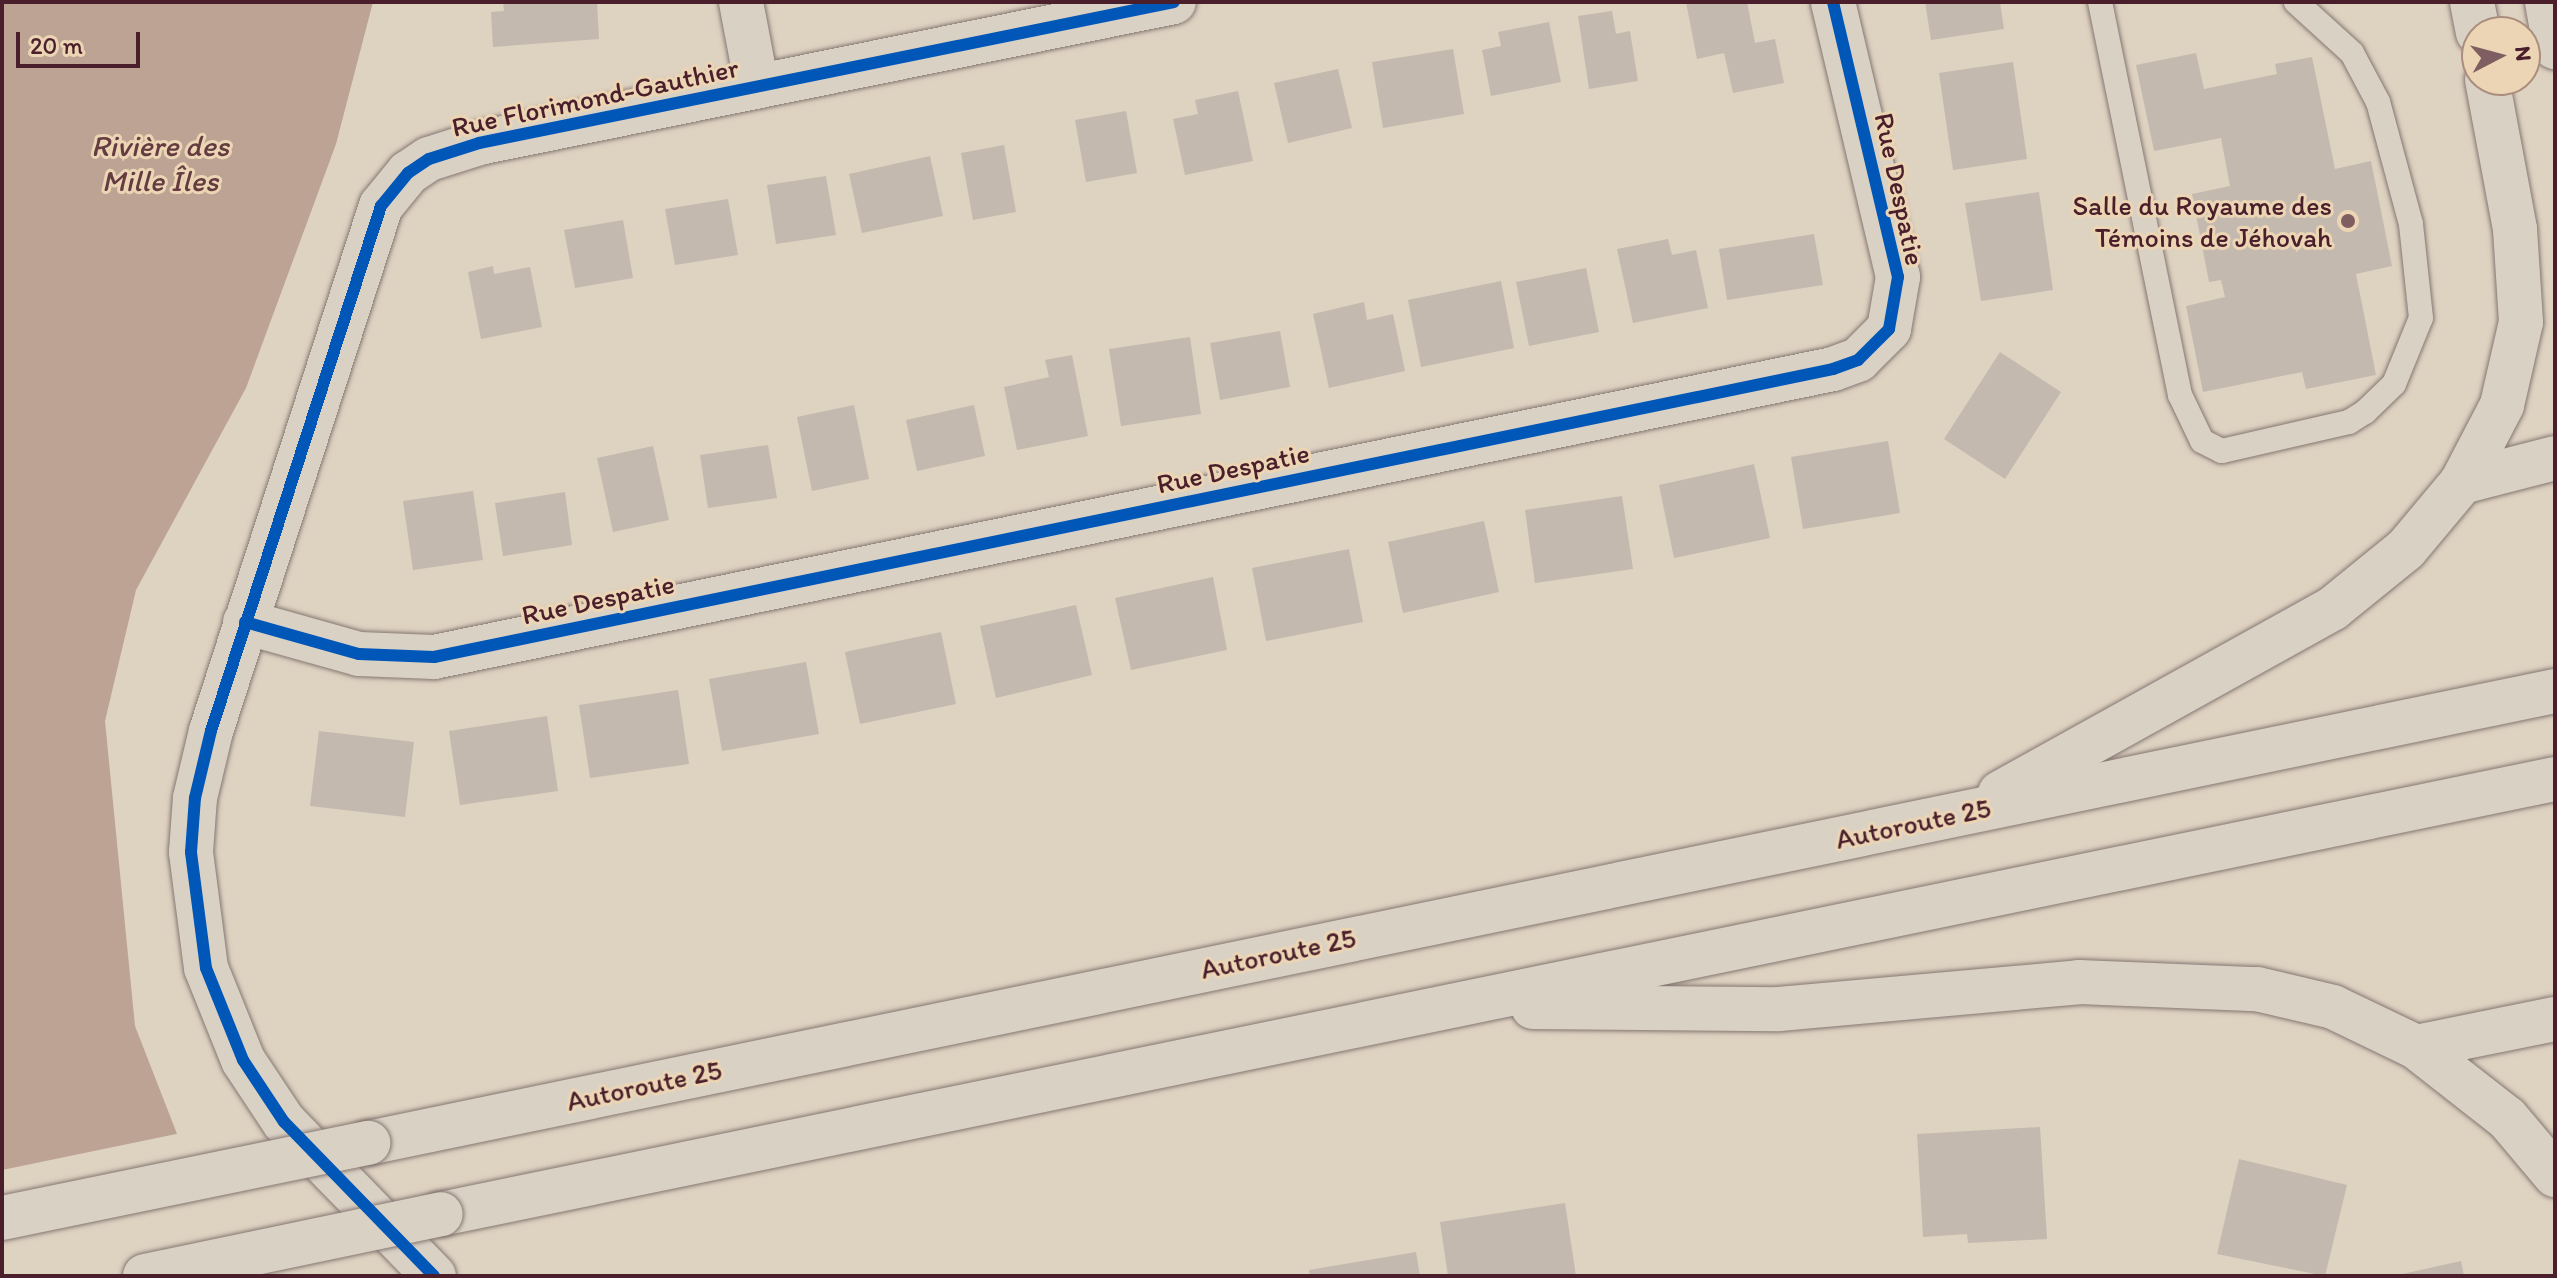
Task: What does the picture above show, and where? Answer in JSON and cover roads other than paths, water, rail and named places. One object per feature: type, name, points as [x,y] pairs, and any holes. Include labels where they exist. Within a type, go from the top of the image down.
[{"type":"main road","points":[[741,2],[757,87]]},
{"type":"main road","name":"Rue Florimond-Gauthier","points":[[434,1276],[264,1095],[228,1030],[206,968],[194,908],[192,822],[205,756],[362,251],[394,187],[429,159],[479,143],[1174,2]]},
{"type":"main road","name":"Rue Despatie","points":[[245,622],[359,654],[434,657],[1833,369],[1858,360],[1889,329],[1898,277],[1833,2]]},
{"type":"main road","points":[[2547,2],[2555,47]]},
{"type":"main road","points":[[1967,812],[2332,609],[2406,549],[2462,482],[2502,405],[2521,322],[2515,229],[2490,96]]},
{"type":"main road","points":[[2462,482],[2555,458]]},
{"type":"main road","name":"Autoroute 25","points":[[2,1218],[2555,691]]},
{"type":"main road","points":[[145,1276],[2555,779]]},
{"type":"main road","points":[[1446,1006],[1779,1009],[1979,988],[2189,983],[2298,996],[2416,1047],[2507,1118],[2555,1175]]},
{"type":"main road","points":[[2416,1047],[2555,1019]]},
{"type":"lane","points":[[2100,2],[2180,395],[2202,441],[2222,451],[2349,422],[2365,412],[2394,384],[2421,318],[2411,224],[2378,102],[2352,53],[2296,2]]},
{"type":"water","name":"Rivière des Mille Îles","points":[[2,2],[373,2],[336,144],[246,388],[136,590],[105,721],[135,1026],[186,1157],[2,1276]]},
{"type":"place","name":"Salle du Royaume des Témoins de Jéhovah","points":[[2348,221]]}]
